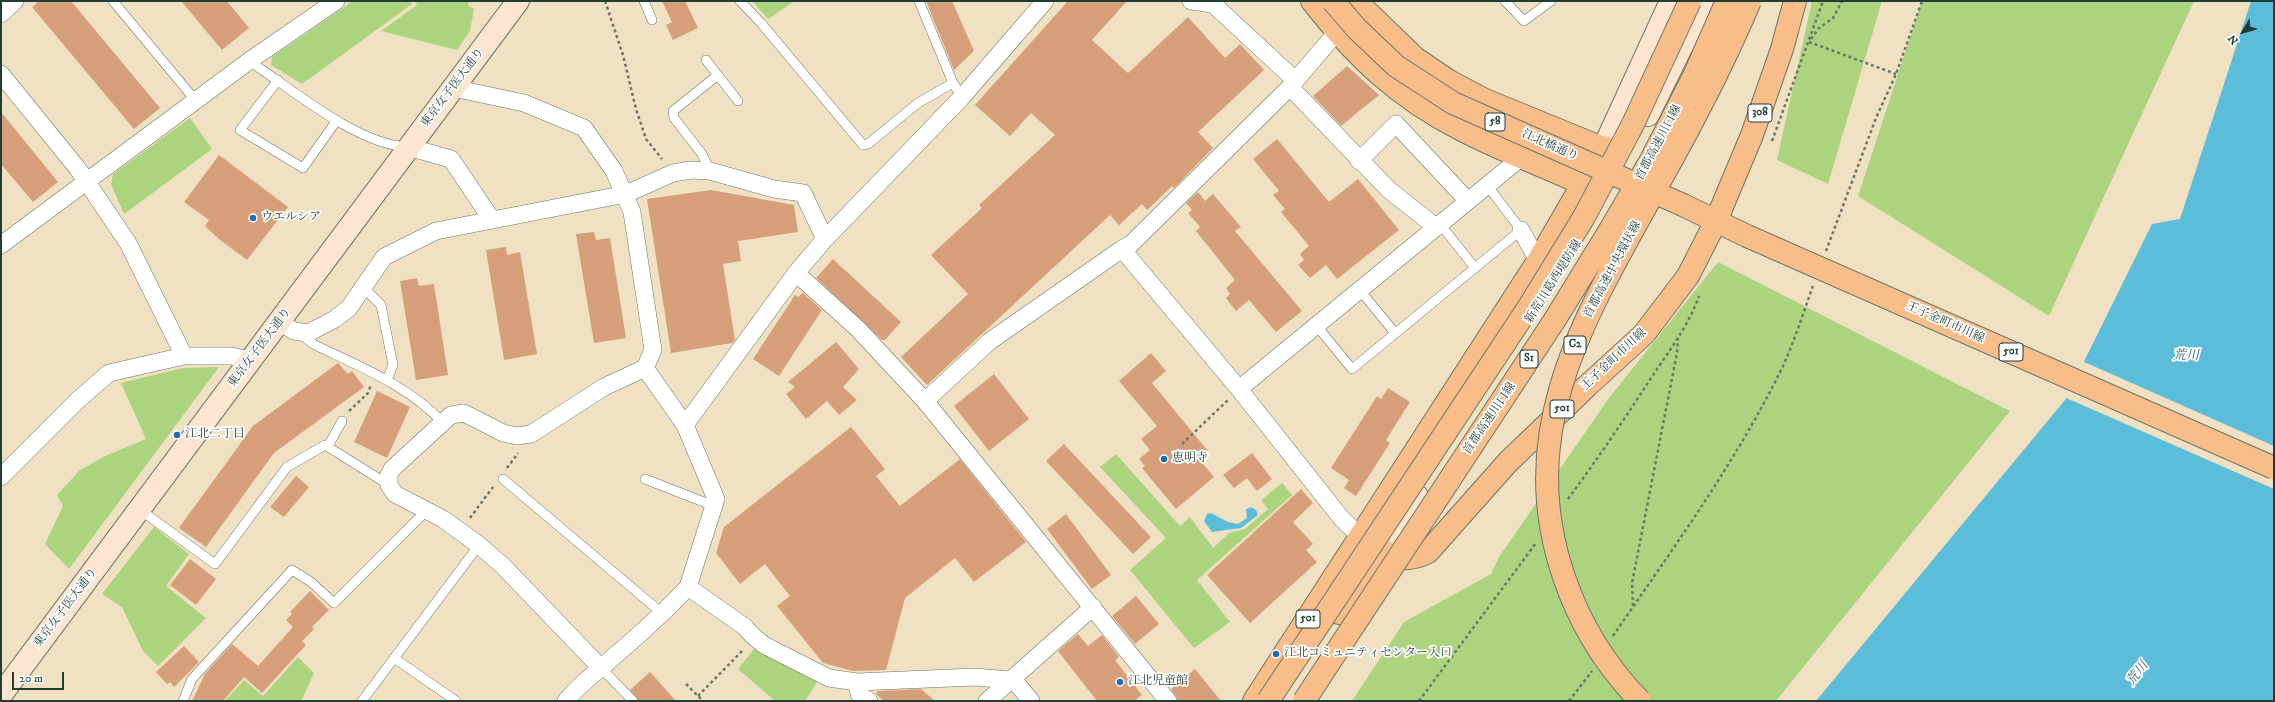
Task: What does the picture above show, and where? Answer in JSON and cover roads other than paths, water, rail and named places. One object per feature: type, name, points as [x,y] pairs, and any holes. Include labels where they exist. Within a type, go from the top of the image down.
[{"type":"main road","name":"58","points":[[1312,1],[1336,33],[1364,63],[1428,111],[1462,131],[1523,156],[1607,196]]},
{"type":"main road","name":"江北橋通り","points":[[1333,1],[1357,29],[1396,66],[1453,103],[1683,205],[1747,236]]},
{"type":"main road","name":"S1","points":[[1268,701],[1530,305],[1584,217],[1634,124],[1690,1]]},
{"type":"main road","name":"首都高速中央環状線","points":[[1628,701],[1598,663],[1583,639],[1559,591],[1550,563],[1538,502],[1538,467],[1541,427],[1549,384],[1569,324],[1714,1]]},
{"type":"main road","name":"首都高速川口線","points":[[1304,701],[1550,328],[1607,236],[1651,160],[1694,76],[1727,1]]},
{"type":"main road","name":"首都高速中央環状線","points":[[1640,701],[1610,665],[1590,635],[1574,604],[1558,560],[1547,501],[1546,466],[1550,428],[1560,387],[1582,329],[1712,86],[1750,1]]},
{"type":"main road","name":"308","points":[[1716,221],[1764,102],[1795,1]]},
{"type":"main road","name":"58","points":[[1358,2],[1415,58],[1449,81],[1485,100],[1626,158]]},
{"type":"main road","name":"501","points":[[1254,701],[1538,261],[1604,148]]},
{"type":"main road","name":"王子金町市川線","points":[[1361,537],[1395,557],[1406,560],[1428,552],[1442,539],[1475,498],[1508,462],[1586,386],[1644,334],[1688,276],[1716,221]]},
{"type":"main road","name":"王子金町市川線","points":[[1747,236],[2274,468]]},
{"type":"main road","name":"501","points":[[1280,701],[1382,550]]},
{"type":"street","points":[[1,14],[15,1]]},
{"type":"street","points":[[2,243],[88,182],[249,61],[336,1]]},
{"type":"street","name":"東京女子医大通り","points":[[1,695],[518,1]]},
{"type":"street","points":[[685,425],[796,273],[958,90],[1045,1]]},
{"type":"street","points":[[1192,1],[1213,4],[1293,84],[1360,161],[1389,190],[1438,225]]},
{"type":"street","points":[[1604,148],[1671,1]]},
{"type":"street","name":"新荒川葛西堤防線","points":[[1382,550],[1575,251],[1607,196],[1704,1]]},
{"type":"street","points":[[925,401],[990,341],[1130,244],[1293,84],[1336,33]]},
{"type":"street","points":[[1,74],[88,182],[128,243],[184,356]]},
{"type":"street","points":[[453,88],[524,103],[584,128],[604,154],[626,194],[632,212],[653,350],[645,368],[604,387],[531,434],[517,436],[503,433],[464,413],[451,416],[392,469],[389,475],[389,485],[395,494],[443,519],[479,545],[503,566],[601,668]]},
{"type":"street","points":[[1462,131],[1485,100]]},
{"type":"street","points":[[1360,161],[1396,124],[1468,201]]},
{"type":"street","points":[[408,148],[451,159],[492,220]]},
{"type":"street","points":[[1239,389],[1523,156]]},
{"type":"street","points":[[279,322],[300,333],[321,328],[336,319],[349,308],[384,257],[436,231],[626,194],[673,173],[691,170],[710,171],[774,189],[803,193],[825,239]]},
{"type":"street","points":[[1521,230],[1538,261]]},
{"type":"street","points":[[1122,249],[1239,389],[1342,519],[1361,537]]},
{"type":"street","points":[[796,273],[858,329],[925,401],[1168,701]]},
{"type":"street","points":[[1,477],[78,400],[110,373],[184,356],[232,356],[251,360]]},
{"type":"street","points":[[566,701],[581,683],[601,668],[663,614],[688,587],[716,499],[685,425],[645,368]]},
{"type":"street","points":[[688,587],[745,627],[764,645],[859,694],[975,677],[1010,680],[1018,685],[1031,701]]},
{"type":"street","points":[[987,701],[1093,607]]},
{"type":"lane","points":[[113,1],[196,101]]},
{"type":"lane","points":[[644,1],[652,20]]},
{"type":"lane","points":[[740,1],[761,23],[863,145],[868,144],[918,103],[958,90],[919,1]]},
{"type":"lane","points":[[1505,1],[1524,21],[1551,1]]},
{"type":"lane","points":[[706,60],[738,100]]},
{"type":"lane","points":[[249,61],[354,132],[391,146],[408,148]]},
{"type":"lane","points":[[710,171],[702,154],[674,118],[673,112],[718,75]]},
{"type":"lane","points":[[278,80],[240,130],[303,168],[337,120]]},
{"type":"lane","points":[[1316,325],[1352,369],[1521,230],[1487,185]]},
{"type":"lane","points":[[1438,225],[1475,268]]},
{"type":"lane","points":[[363,287],[381,305],[393,366],[387,380]]},
{"type":"lane","points":[[1360,289],[1395,333]]},
{"type":"lane","points":[[300,333],[313,344],[400,387],[433,411],[443,423]]},
{"type":"lane","points":[[328,446],[342,421]]},
{"type":"lane","points":[[139,509],[216,564],[287,467],[325,444],[389,485]]},
{"type":"lane","points":[[503,479],[663,614]]},
{"type":"lane","points":[[645,479],[714,506]]},
{"type":"lane","points":[[183,701],[192,679],[292,570],[311,582],[334,603],[426,511]]},
{"type":"lane","points":[[362,701],[479,545]]},
{"type":"lane","points":[[394,658],[456,701]]},
{"type":"lane","points":[[601,668],[633,701]]},
{"type":"water","name":"荒川","points":[[2251,1],[2274,1],[2274,701],[1816,701],[2065,400],[2152,224],[2180,219]]},
{"type":"water","points":[[1251,507],[1256,510],[1258,515],[1241,528],[1212,532],[1204,521],[1207,514],[1211,513],[1228,522],[1238,524],[1247,518],[1246,509]]},
{"type":"place","name":"ウエルシア","points":[[253,218]]},
{"type":"place","name":"江北二丁目","points":[[177,435]]},
{"type":"place","name":"恵明寺","points":[[1164,459]]},
{"type":"place","name":"江北コミュニティセンター入口","points":[[1276,654]]},
{"type":"place","name":"江北児童館","points":[[1120,682]]}]
